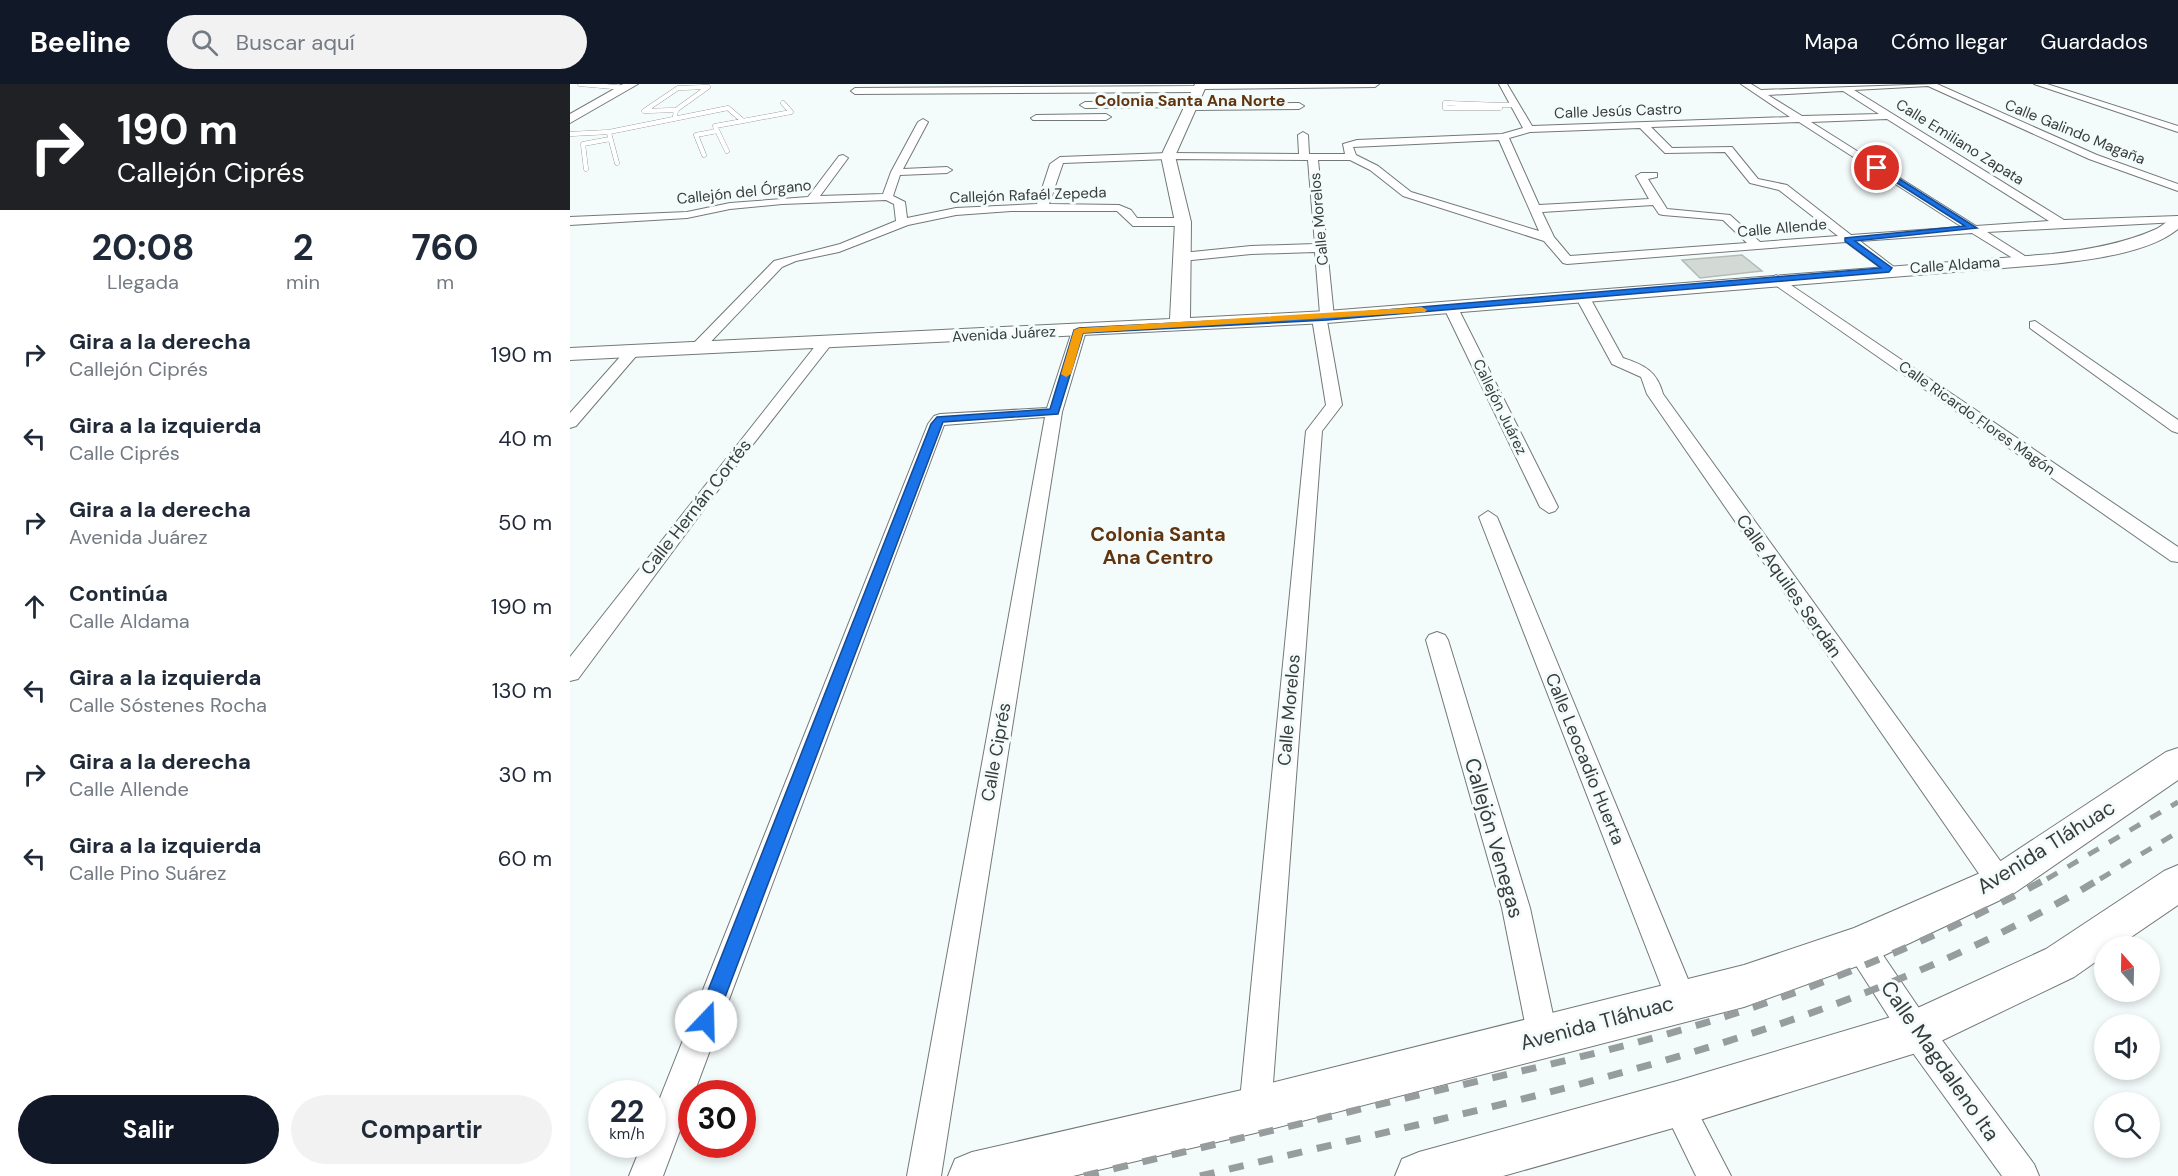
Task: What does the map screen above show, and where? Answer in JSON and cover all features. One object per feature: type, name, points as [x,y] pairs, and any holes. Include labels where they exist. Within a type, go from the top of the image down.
[{"type":"street","points":[[855,91],[1375,84]]},
{"type":"street","points":[[1503,84],[1529,129]]},
{"type":"street","points":[[1745,84],[2024,261]]},
{"type":"street","points":[[1757,93],[1929,84]]},
{"type":"street","name":"Calle Galindo Magaña","points":[[1929,84],[2093,157],[2178,188]]},
{"type":"street","points":[[2038,84],[2178,129]]},
{"type":"street","points":[[1180,325],[1184,222],[1173,187],[1168,156],[1200,86]]},
{"type":"street","points":[[570,119],[625,88]]},
{"type":"street","name":"Calle Emiliano Zapata","points":[[1844,88],[2060,223]]},
{"type":"street","points":[[1075,105],[1187,111],[1299,106]]},
{"type":"street","name":"Calle Jesús Castro","points":[[1352,157],[1347,146],[1349,144],[1503,137],[1529,129],[1889,116]]},
{"type":"street","points":[[1035,118],[1117,117]]},
{"type":"street","points":[[902,222],[899,202],[887,197],[896,172],[922,122]]},
{"type":"street","points":[[1643,125],[1669,151],[1728,149]]},
{"type":"street","name":"Calle Morelos","points":[[1255,1110],[1314,431],[1334,405],[1323,318],[1321,248],[1309,157],[1303,135]]},
{"type":"street","points":[[1707,135],[1728,149],[1754,181],[1783,187],[1889,270]]},
{"type":"street","points":[[1503,137],[1548,238]]},
{"type":"street","points":[[1042,208],[1055,164],[1060,160],[1168,156],[1352,157],[1374,168],[1407,194],[1548,238]]},
{"type":"street","points":[[812,199],[843,158]]},
{"type":"street","points":[[896,172],[947,170]]},
{"type":"street","points":[[1653,175],[1641,176],[1655,202],[1667,214],[1726,217],[1759,247]]},
{"type":"street","name":"Callejón del Órgano","points":[[570,221],[687,215],[730,206],[812,199],[887,197]]},
{"type":"street","points":[[1535,208],[1655,202]]},
{"type":"street","name":"Callejón Rafaél Zepeda","points":[[696,349],[778,264],[794,257],[832,250],[902,222],[978,211],[1119,208],[1127,212],[1133,222],[1184,222]]},
{"type":"street","name":"Calle Allende","points":[[1548,238],[1567,260],[1759,247],[1973,228],[2178,220]]},
{"type":"street","name":"Calle Aldama","points":[[1582,296],[2080,256],[2136,243],[2163,233],[2178,220]]},
{"type":"street","points":[[1182,256],[1251,250],[1321,248]]},
{"type":"street","name":"Calle Ricardo Flores Magón","points":[[1776,279],[2178,556]]},
{"type":"street","name":"Avenida Juárez","points":[[570,354],[825,344],[1323,318],[1582,296]]},
{"type":"street","name":"Calle Aquiles Serdán","points":[[1582,296],[1617,361],[1646,372],[1653,381],[1655,394],[1766,555],[2000,882]]},
{"type":"street","name":"Callejón Juárez","points":[[1451,308],[1549,507]]},
{"type":"street","points":[[2035,325],[2178,428]]},
{"type":"street","name":"Calle Ciprés","points":[[924,1176],[1054,412],[1079,330]]},
{"type":"street","name":"Calle Hernán Cortés","points":[[570,673],[730,462],[825,344]]},
{"type":"street","points":[[570,423],[632,352]]},
{"type":"street","points":[[646,1176],[936,424],[940,419],[1054,412]]},
{"type":"street","name":"Calle Leocadio Huerta","points":[[1488,517],[1682,1001]]},
{"type":"street","name":"Callejón Venegas","points":[[1437,640],[1516,908],[1543,1038]]},
{"type":"street","name":"Avenida Tláhuac","points":[[972,1176],[1255,1110],[1744,986],[1860,946],[2000,882],[2178,762]]},
{"type":"street","points":[[1419,1176],[1677,1104],[1916,1031],[2060,963],[2178,883]]},
{"type":"street","name":"Calle Magdaleno Ita","points":[[1860,946],[1916,1031],[2022,1176]]},
{"type":"street","points":[[1677,1104],[1714,1176]]},
{"type":"lane","points":[[580,84],[625,88]]},
{"type":"lane","points":[[675,117],[676,110],[708,87],[678,88],[644,111],[676,110]]},
{"type":"lane","points":[[582,91],[625,88]]},
{"type":"lane","points":[[727,151],[715,126],[791,112],[783,103]]},
{"type":"lane","points":[[1499,104],[1500,108],[1445,108],[1445,104],[1499,104],[1514,105]]},
{"type":"lane","points":[[586,169],[583,144],[609,136],[675,117],[728,108],[743,121]]},
{"type":"lane","points":[[704,155],[696,135],[717,131]]},
{"type":"lane","points":[[570,134],[609,136]]},
{"type":"lane","points":[[609,136],[617,163]]},
{"type":"building","points":[[1742,255],[1762,271],[1700,278],[1682,260]]},
{"type":"railway","points":[[2047,879],[2178,802]]},
{"type":"railway","points":[[2100,879],[2178,832]]},
{"type":"railway","points":[[1084,1176],[1580,1057],[1727,1016],[1810,987],[1892,954],[2050,877]]},
{"type":"railway","points":[[1200,1176],[1548,1093],[1664,1061],[1778,1024],[1890,983],[1999,934],[2103,877]]},
{"type":"slow traffic","points":[[1066,374],[1079,330],[1249,322],[1422,310]]},
{"type":"district","name":"Colonia Santa Ana Norte","points":[[1190,100]]},
{"type":"district","name":"Colonia Santa Ana Centro","points":[[1158,546]]},
{"type":"route","points":[[706,1021],[936,424],[940,419],[1054,412],[1079,330],[1327,317],[1889,270],[1848,239],[1973,228],[1877,168]]}]
